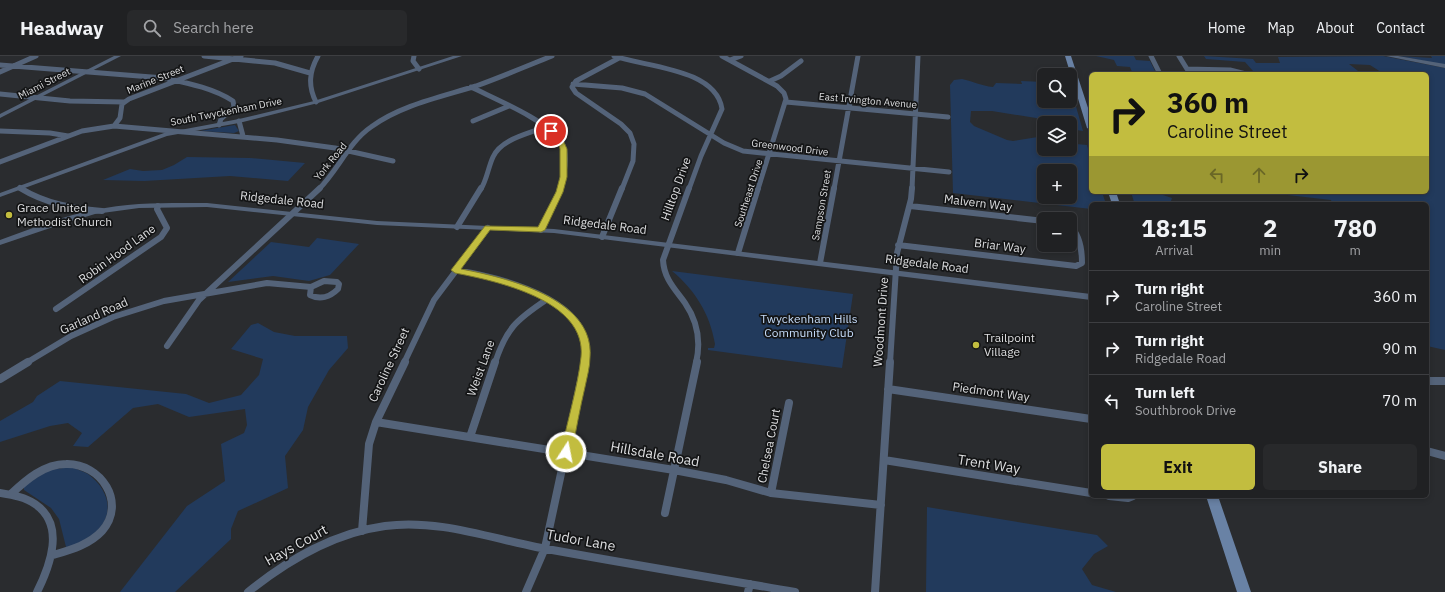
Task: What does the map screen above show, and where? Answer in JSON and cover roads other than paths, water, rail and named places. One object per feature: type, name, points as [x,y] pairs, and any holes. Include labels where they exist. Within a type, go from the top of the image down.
[{"type":"main road","points":[[1068,56],[1089,122]]},
{"type":"main road","points":[[1213,498],[1244,592]]},
{"type":"street","points":[[0,72],[36,56]]},
{"type":"street","name":"Miami Street","points":[[0,116],[118,56]]},
{"type":"street","points":[[204,56],[275,63],[310,73]]},
{"type":"street","name":"Marine Street","points":[[114,126],[120,118],[121,108],[124,102],[176,80],[241,56]]},
{"type":"street","points":[[316,102],[309,89],[310,73],[318,56]]},
{"type":"street","points":[[414,56],[413,62],[419,69]]},
{"type":"street","name":"South Twyckenham Drive","points":[[0,195],[155,137],[178,131],[239,121],[316,102],[459,56]]},
{"type":"street","name":"York Road","points":[[167,346],[205,294],[328,180],[364,133],[383,119],[406,109],[471,87],[552,56]]},
{"type":"street","points":[[722,56],[770,82],[784,93],[786,102]]},
{"type":"street","points":[[730,60],[741,56]]},
{"type":"street","name":"Sampson Street","points":[[820,263],[858,56]]},
{"type":"street","name":"Woodmont Drive","points":[[875,592],[895,272],[898,245],[910,206],[918,56]]},
{"type":"street","points":[[1062,56],[1068,56]]},
{"type":"street","points":[[1151,56],[1159,72]]},
{"type":"street","points":[[1179,56],[1191,72]]},
{"type":"street","points":[[1389,56],[1445,66]]},
{"type":"street","points":[[602,236],[633,161],[634,144],[624,127],[574,90],[573,84],[616,57]]},
{"type":"street","name":"Hilltop Drive","points":[[616,57],[636,63],[678,71],[714,91],[719,96],[722,106],[663,260],[664,271],[669,283],[692,314],[699,341],[698,358],[665,513]]},
{"type":"street","points":[[770,82],[786,74],[793,64],[801,60]]},
{"type":"street","points":[[0,66],[176,80],[232,99],[234,108],[221,119],[219,125]]},
{"type":"street","points":[[1187,69],[1230,70],[1238,72]]},
{"type":"street","name":"Greenwood Drive","points":[[573,84],[622,88],[645,94],[710,135],[735,148],[770,155],[949,172]]},
{"type":"street","points":[[471,87],[509,106],[545,127],[561,142],[564,149],[565,166],[559,192],[541,230]]},
{"type":"street","points":[[0,94],[70,100],[124,102]]},
{"type":"street","name":"East Irvington Avenue","points":[[786,102],[948,117]]},
{"type":"street","name":"Southeast Drive","points":[[738,253],[786,102]]},
{"type":"street","points":[[473,121],[509,106]]},
{"type":"street","points":[[239,121],[243,136]]},
{"type":"street","points":[[0,162],[90,129],[114,126],[243,136],[298,142],[393,161]]},
{"type":"street","points":[[457,227],[486,180],[492,159],[496,152],[511,140],[545,127]]},
{"type":"street","points":[[0,131],[50,133],[68,136]]},
{"type":"street","points":[[20,188],[32,196],[49,204],[102,210]]},
{"type":"street","name":"Ridgedale Road","points":[[0,243],[59,222],[102,210],[158,206],[228,206],[377,223],[541,230],[602,236],[1089,297]]},
{"type":"street","name":"Robin Hood Lane","points":[[56,309],[92,286],[126,260],[161,237],[167,228],[157,209],[158,206]]},
{"type":"street","name":"Malvern Way","points":[[910,206],[1037,220]]},
{"type":"street","name":"Caroline Street","points":[[362,531],[369,444],[376,422],[426,314],[439,292],[488,228]]},
{"type":"street","name":"Briar Way","points":[[898,245],[1076,266],[1083,261],[1077,234]]},
{"type":"street","points":[[455,270],[499,279],[524,288],[546,300],[569,314],[582,332],[586,348],[584,368],[546,548],[526,592]]},
{"type":"street","name":"Garland Road","points":[[0,379],[64,340],[89,327],[140,308],[267,282],[311,287]]},
{"type":"street","name":"Weist Lane","points":[[470,437],[502,341],[511,328],[523,316],[546,300]]},
{"type":"street","points":[[1429,381],[1445,381]]},
{"type":"street","name":"Piedmont Way","points":[[888,388],[1089,419]]},
{"type":"street","name":"Chelsea Court","points":[[772,493],[789,403]]},
{"type":"street","name":"Hillsdale Road","points":[[376,422],[674,470],[726,480],[772,493],[881,505]]},
{"type":"street","points":[[1429,452],[1445,456]]},
{"type":"street","name":"Trent Way","points":[[884,460],[1089,493]]},
{"type":"street","points":[[11,494],[36,473],[50,467],[66,464],[85,467],[98,475],[108,487],[112,496],[113,511],[105,528],[95,538],[82,545],[53,554]]},
{"type":"street","points":[[0,493],[11,494],[30,500],[46,513],[54,532],[53,554],[43,582],[37,592]]},
{"type":"street","name":"Tudor Lane","points":[[362,531],[385,526],[420,525],[749,588],[795,592]]},
{"type":"street","name":"Hays Court","points":[[248,592],[274,571],[304,553],[328,541],[362,531]]},
{"type":"place","name":"Grace United Methodist Church","points":[[9,215]]},
{"type":"place","name":"Trailpoint Village","points":[[976,345]]},
{"type":"park label","name":"Twyckenham Hills Community Club","points":[[809,326]]}]
